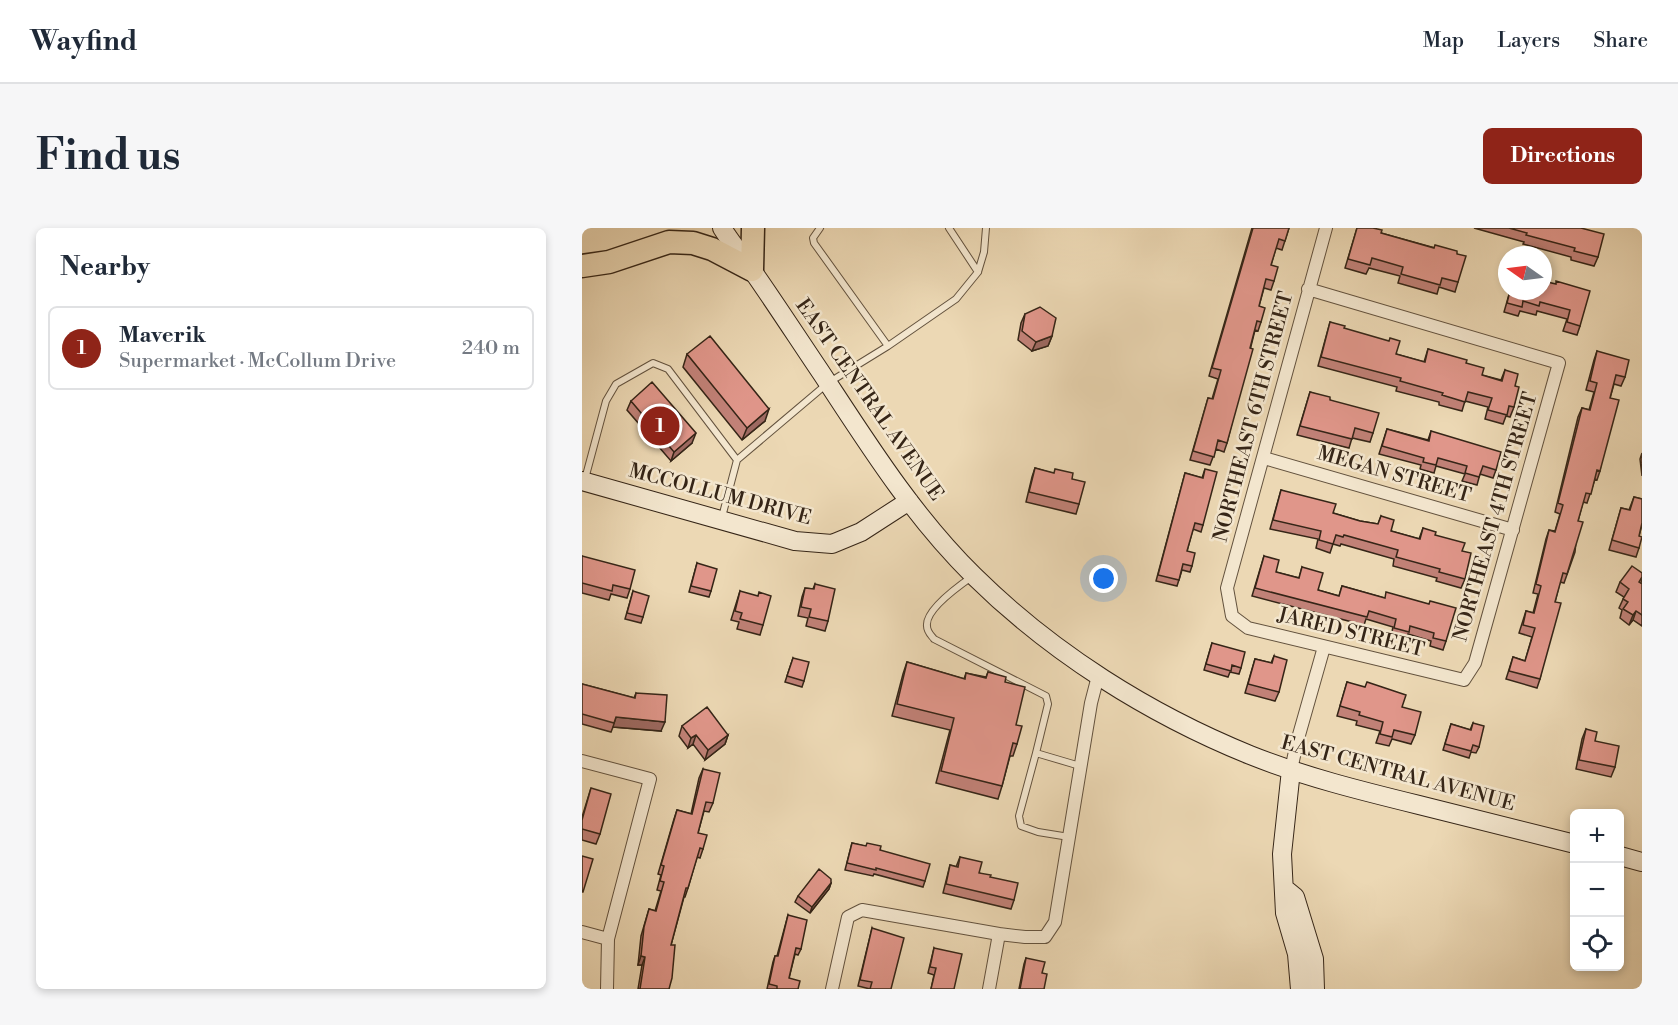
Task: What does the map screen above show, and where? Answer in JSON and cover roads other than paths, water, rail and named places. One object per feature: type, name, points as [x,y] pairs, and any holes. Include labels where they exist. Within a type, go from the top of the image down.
[{"type":"highway","points":[[582,266],[609,262],[676,235],[712,249],[752,270],[753,228]]},
{"type":"main road","name":"EAST CENTRAL AVENUE","points":[[722,228],[828,383],[863,439],[909,501],[973,576],[1056,646],[1098,676],[1148,706],[1218,741],[1291,770],[1363,791],[1570,843]]},
{"type":"main road","name":"MCCOLLUM DRIVE","points":[[583,482],[795,541],[832,544],[861,532],[909,501]]},
{"type":"main road","points":[[1291,770],[1282,854],[1285,913],[1297,954],[1300,989]]},
{"type":"main road","points":[[1624,857],[1642,862]]},
{"type":"main road","points":[[1284,888],[1295,897],[1314,959],[1315,989]]},
{"type":"street","name":"NORTHEAST 6TH STREET","points":[[1232,616],[1227,588],[1326,228]]},
{"type":"street","name":"NORTHEAST 4TH STREET","points":[[1308,289],[1558,363],[1475,663],[1464,680]]},
{"type":"street","name":"MEGAN STREET","points":[[1264,458],[1513,530]]},
{"type":"street","name":"JARED STREET","points":[[1232,616],[1248,628],[1464,680]]},
{"type":"street","points":[[1291,770],[1324,647]]},
{"type":"street","points":[[832,989],[848,917],[862,910],[999,934],[1045,937],[1055,922],[1091,703],[1098,676]]},
{"type":"street","points":[[582,760],[650,779],[609,939],[607,989]]},
{"type":"street","points":[[582,932],[609,939]]},
{"type":"street","points":[[989,989],[999,934]]},
{"type":"lane","points":[[820,228],[813,238],[814,243],[888,346]]},
{"type":"lane","points":[[949,228],[978,272]]},
{"type":"lane","points":[[721,521],[737,460],[828,383],[888,346],[956,299],[978,272],[984,252],[986,228]]},
{"type":"lane","points":[[583,482],[606,401],[616,384],[653,363],[668,369],[737,460]]},
{"type":"lane","points":[[973,576],[955,589],[929,616],[927,626],[929,633],[934,639],[1046,696],[1048,704],[1019,816],[1021,826],[1038,832],[1069,837]]},
{"type":"lane","points":[[1036,753],[1080,766]]},
{"type":"place","name":"Maverik","points":[[660,426]]}]
